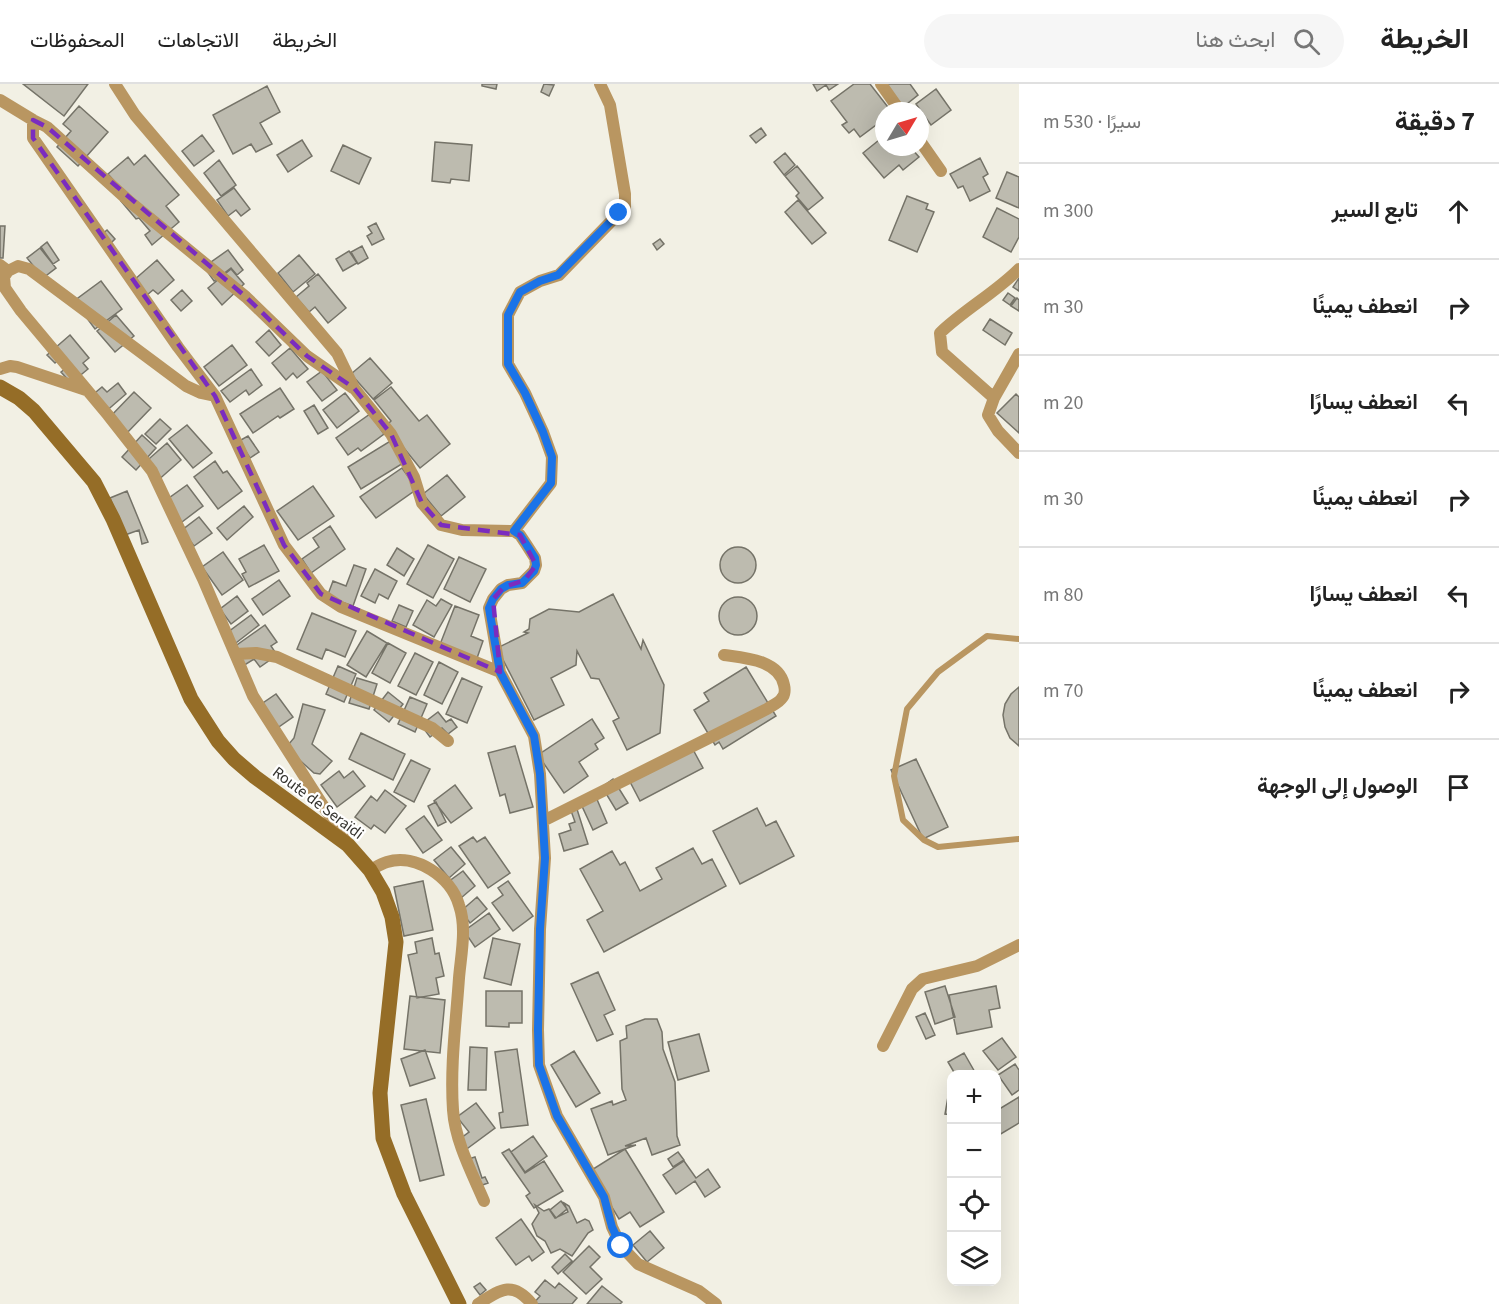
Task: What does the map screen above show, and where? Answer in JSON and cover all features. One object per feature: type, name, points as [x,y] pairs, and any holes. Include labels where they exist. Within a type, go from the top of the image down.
[{"type":"street","points":[[115,84],[135,115],[337,353],[354,388],[391,435],[414,477],[422,503],[441,525],[462,530],[514,531],[520,535],[535,558],[534,571],[522,583],[508,585],[501,589],[489,608],[500,672],[534,736],[540,774],[545,858],[540,929],[539,1065],[557,1116],[604,1197],[612,1227],[621,1246],[638,1264],[699,1291],[716,1304]]},
{"type":"street","points":[[514,531],[551,483],[552,457],[525,393],[508,364],[508,315],[520,292],[540,281],[558,275],[625,207],[626,194],[610,105],[600,84]]},
{"type":"street","points":[[881,84],[894,102]]},
{"type":"street","points":[[0,100],[47,127],[130,202],[246,297],[307,356],[354,388]]},
{"type":"street","points":[[33,120],[33,138],[171,337],[215,396],[284,545],[321,594],[341,607],[500,672]]},
{"type":"street","points":[[929,154],[941,171]]},
{"type":"street","points":[[215,396],[186,386],[28,269],[18,266],[4,268],[5,288],[21,311],[152,471],[203,579],[253,696],[348,845]]},
{"type":"street","points":[[994,398],[942,352],[940,333],[1019,269]]},
{"type":"street","points":[[1019,354],[994,398],[988,415],[998,431],[1019,453]]},
{"type":"street","points":[[0,369],[10,366],[17,367],[87,391]]},
{"type":"street","name":"Route de Seraïdi","points":[[0,387],[19,398],[34,411],[94,482],[113,519],[191,699],[218,741],[255,777],[348,845],[370,870],[383,892],[392,917],[396,942],[380,1093],[383,1138],[404,1194],[459,1304]]},
{"type":"street","points":[[236,654],[256,653],[277,657],[432,728],[448,741]]},
{"type":"street","points":[[543,821],[766,710],[782,698],[785,688],[782,678],[770,666],[753,659],[724,655]]},
{"type":"street","points":[[370,870],[388,861],[408,861],[430,869],[448,883],[459,904],[464,933],[452,1071],[453,1114],[463,1150],[484,1201]]},
{"type":"street","points":[[884,1046],[912,989],[923,979],[977,966],[1019,945]]},
{"type":"street","points":[[478,1304],[508,1289],[522,1293],[532,1304]]},
{"type":"lane","points":[[1019,639],[987,636],[938,672],[908,709],[894,776],[903,820],[924,840],[938,847],[1019,839]]},
{"type":"highlighted area","points":[[33,120],[47,127],[246,297],[307,356],[354,388],[391,434],[422,503],[441,525],[520,535],[536,565],[525,580],[504,587],[493,599],[500,672],[321,594],[284,545],[215,396],[33,138]]},
{"type":"building","points":[[23,84],[88,84],[64,116]]},
{"type":"building","points":[[482,84],[497,84],[496,89],[482,86]]},
{"type":"building","points":[[544,84],[554,85],[549,96],[541,92]]},
{"type":"building","points":[[813,84],[838,84],[829,90],[826,85],[817,91]]},
{"type":"building","points":[[854,84],[870,84],[884,102],[875,102],[875,126],[860,137],[854,129],[849,133],[842,125],[847,122],[831,101]]},
{"type":"building","points":[[886,84],[910,84],[918,95],[909,102],[899,102]]},
{"type":"building","points":[[267,86],[280,112],[260,123],[272,144],[256,152],[251,144],[233,154],[213,115]]},
{"type":"building","points":[[936,89],[951,110],[931,125],[929,102],[919,102]]},
{"type":"building","points":[[79,106],[108,132],[78,166],[57,147],[71,131],[63,124]]},
{"type":"building","points":[[761,128],[766,135],[756,143],[750,136]]},
{"type":"building","points":[[202,135],[214,151],[194,166],[182,151]]},
{"type":"building","points":[[302,140],[312,156],[288,172],[277,155]]},
{"type":"building","points":[[435,142],[472,145],[469,181],[451,179],[450,183],[432,181]]},
{"type":"building","points":[[875,143],[875,156],[919,157],[903,170],[899,165],[884,178],[863,153]]},
{"type":"building","points":[[343,145],[371,158],[359,184],[331,171]]},
{"type":"building","points":[[785,153],[795,165],[784,175],[774,162]]},
{"type":"building","points":[[145,155],[179,195],[166,206],[179,222],[152,245],[145,235],[150,231],[121,201],[127,196],[108,174],[128,157],[134,165]]},
{"type":"building","points":[[980,158],[988,174],[983,177],[990,191],[970,201],[963,186],[958,188],[950,174]]},
{"type":"building","points":[[219,160],[236,185],[221,196],[204,173]]},
{"type":"building","points":[[797,166],[823,198],[808,210],[796,196],[799,193],[785,176]]},
{"type":"building","points":[[1007,172],[1019,177],[1019,208],[996,198]]},
{"type":"building","points":[[234,188],[250,209],[241,216],[236,210],[228,216],[217,200]]},
{"type":"building","points":[[907,196],[928,204],[926,209],[934,212],[917,252],[889,240]]},
{"type":"building","points":[[798,200],[826,233],[812,244],[785,212]]},
{"type":"building","points":[[997,208],[1019,219],[1019,237],[1011,252],[983,237]]},
{"type":"building","points":[[376,223],[384,239],[372,245],[367,236],[372,233],[368,227]]},
{"type":"building","points":[[0,226],[5,226],[3,258],[0,258]]},
{"type":"building","points":[[107,230],[115,239],[110,244],[101,235]]},
{"type":"building","points":[[660,239],[664,244],[657,250],[653,244]]},
{"type":"building","points":[[47,242],[59,260],[53,264],[41,247]]},
{"type":"building","points":[[362,246],[368,258],[358,264],[351,252]]},
{"type":"building","points":[[40,248],[56,268],[43,278],[27,258]]},
{"type":"building","points":[[228,250],[243,270],[237,275],[231,268],[214,281],[204,267]]},
{"type":"building","points":[[349,251],[357,263],[343,271],[336,259]]},
{"type":"building","points":[[299,255],[315,274],[293,292],[278,273]]},
{"type":"building","points":[[157,260],[174,280],[158,294],[153,290],[147,295],[134,280]]},
{"type":"building","points":[[231,269],[244,284],[222,305],[208,288]]},
{"type":"building","points":[[318,274],[346,308],[328,323],[315,307],[309,312],[296,297]]},
{"type":"building","points":[[1019,278],[1019,291],[1013,287]]},
{"type":"building","points":[[101,281],[122,309],[95,329],[74,301]]},
{"type":"building","points":[[182,290],[192,301],[181,311],[171,300]]},
{"type":"building","points":[[1008,293],[1015,298],[1010,305],[1003,300]]},
{"type":"building","points":[[1017,298],[1019,300],[1019,311],[1011,306]]},
{"type":"building","points":[[116,315],[134,336],[115,352],[97,331]]},
{"type":"building","points":[[990,319],[1012,333],[1005,345],[983,330]]},
{"type":"building","points":[[269,330],[281,345],[269,356],[256,342]]},
{"type":"building","points":[[70,335],[89,358],[83,363],[88,369],[71,383],[61,372],[70,365],[63,356],[55,363],[47,355]]},
{"type":"building","points":[[232,345],[247,365],[219,386],[204,367]]},
{"type":"building","points":[[290,348],[308,369],[297,378],[293,373],[286,380],[272,363]]},
{"type":"building","points":[[370,358],[392,383],[373,399],[351,374]]},
{"type":"building","points":[[251,369],[262,385],[249,395],[246,390],[230,402],[221,391]]},
{"type":"building","points":[[322,371],[337,390],[322,401],[307,382]]},
{"type":"building","points":[[118,383],[126,394],[104,413],[90,397],[102,387],[107,392]]},
{"type":"building","points":[[391,387],[419,421],[427,415],[450,444],[420,468],[386,426],[391,421],[374,400]]},
{"type":"building","points":[[280,388],[294,409],[280,418],[278,416],[253,433],[240,414]]},
{"type":"building","points":[[134,392],[151,408],[125,435],[108,419]]},
{"type":"building","points":[[345,393],[359,411],[337,428],[323,410]]},
{"type":"building","points":[[1016,394],[1019,397],[1019,433],[997,413]]},
{"type":"building","points":[[314,405],[328,428],[318,434],[304,411]]},
{"type":"building","points":[[370,414],[384,434],[361,451],[358,448],[348,455],[336,438]]},
{"type":"building","points":[[160,419],[171,429],[156,444],[145,434]]},
{"type":"building","points":[[187,425],[212,453],[193,468],[169,439]]},
{"type":"building","points":[[142,435],[156,448],[136,470],[122,457]]},
{"type":"building","points":[[248,436],[259,452],[250,458],[239,441]]},
{"type":"building","points":[[392,440],[405,462],[361,489],[348,467]]},
{"type":"building","points":[[167,443],[181,460],[156,482],[142,465]]},
{"type":"building","points":[[215,461],[223,473],[227,471],[242,491],[218,509],[194,477]]},
{"type":"building","points":[[402,468],[417,489],[376,518],[360,497]]},
{"type":"building","points":[[447,475],[465,497],[441,516],[423,494]]},
{"type":"building","points":[[187,485],[203,506],[178,525],[162,503]]},
{"type":"building","points":[[313,486],[334,516],[298,540],[277,511]]},
{"type":"building","points":[[127,491],[148,542],[142,544],[139,530],[125,535],[110,498]]},
{"type":"building","points":[[244,506],[253,517],[227,540],[217,528]]},
{"type":"building","points":[[199,517],[212,533],[194,546],[182,530]]},
{"type":"building","points":[[330,526],[345,549],[311,573],[302,559],[319,547],[313,538]]},
{"type":"building","points":[[264,545],[279,571],[249,587],[242,574],[246,572],[239,559]]},
{"type":"building","points":[[428,545],[454,559],[433,598],[407,584]]},
{"type":"building","points":[[738,547],[751,552],[756,565],[751,578],[738,583],[725,578],[720,565],[725,552]]},
{"type":"building","points":[[397,548],[414,559],[404,576],[387,565]]},
{"type":"building","points":[[223,552],[243,580],[222,595],[202,567]]},
{"type":"building","points":[[459,557],[486,569],[470,602],[444,589]]},
{"type":"building","points":[[354,565],[366,569],[353,606],[327,597],[333,581],[346,586]]},
{"type":"building","points":[[375,569],[397,581],[388,599],[379,594],[375,603],[361,596]]},
{"type":"building","points":[[279,580],[290,596],[263,615],[252,599]]},
{"type":"building","points":[[613,594],[641,649],[643,640],[664,685],[660,733],[627,750],[613,721],[619,718],[599,679],[591,678],[577,651],[576,665],[551,678],[564,705],[534,720],[497,648],[528,633],[524,632],[529,629],[530,619],[549,609],[579,612]]},
{"type":"building","points":[[237,596],[248,611],[231,624],[220,609]]},
{"type":"building","points":[[738,597],[745,598],[751,603],[756,609],[756,623],[751,629],[745,634],[738,635],[731,634],[725,629],[720,623],[719,616],[720,609],[725,603],[731,598]]},
{"type":"building","points":[[441,599],[452,605],[434,637],[413,625],[427,600],[436,606]]},
{"type":"building","points":[[399,605],[413,611],[406,627],[392,621]]},
{"type":"building","points":[[455,606],[479,615],[471,636],[483,641],[476,661],[439,647]]},
{"type":"building","points":[[312,613],[356,631],[345,657],[326,649],[322,659],[297,649]]},
{"type":"building","points":[[251,615],[259,625],[232,646],[224,635]]},
{"type":"building","points":[[265,625],[277,642],[271,646],[277,655],[260,667],[254,659],[243,666],[234,647]]},
{"type":"building","points":[[367,631],[387,643],[366,677],[347,665]]},
{"type":"building","points":[[388,643],[406,653],[390,683],[372,673]]},
{"type":"building","points":[[415,653],[433,662],[416,695],[398,686]]},
{"type":"building","points":[[439,662],[458,672],[442,704],[424,695]]},
{"type":"building","points":[[338,666],[356,674],[344,702],[326,694]]},
{"type":"building","points":[[746,667],[776,716],[723,749],[719,742],[715,745],[694,710],[709,701],[704,693]]},
{"type":"building","points":[[357,678],[377,684],[369,709],[349,703]]},
{"type":"building","points":[[462,678],[482,687],[467,723],[446,714]]},
{"type":"building","points":[[1019,687],[1019,746],[1010,738],[1003,715],[1005,704]]},
{"type":"building","points":[[388,692],[403,704],[389,722],[374,710]]},
{"type":"building","points":[[276,694],[293,717],[273,731],[257,707]]},
{"type":"building","points":[[410,697],[427,704],[415,732],[398,724]]},
{"type":"building","points":[[303,704],[325,710],[312,744],[332,761],[320,774],[314,773],[296,757],[283,751],[294,738]]},
{"type":"building","points":[[438,712],[446,722],[451,719],[457,727],[448,734],[442,728],[430,737],[421,725]]},
{"type":"building","points":[[592,719],[604,738],[595,744],[598,749],[579,762],[588,776],[564,793],[538,755]]},
{"type":"building","points":[[361,733],[405,754],[393,780],[349,759]]},
{"type":"building","points":[[690,744],[703,768],[640,801],[627,776]]},
{"type":"building","points":[[515,746],[533,807],[510,813],[505,794],[500,796],[488,753]]},
{"type":"building","points":[[916,759],[948,827],[923,839],[891,770]]},
{"type":"building","points":[[411,760],[430,769],[414,802],[394,792]]},
{"type":"building","points":[[339,771],[344,778],[353,771],[365,786],[337,807],[321,785]]},
{"type":"building","points":[[613,779],[628,803],[616,810],[602,787]]},
{"type":"building","points":[[455,785],[472,808],[451,823],[434,801]]},
{"type":"building","points":[[385,790],[406,806],[385,833],[374,825],[371,829],[355,817],[371,796],[377,801]]},
{"type":"building","points":[[596,797],[607,823],[593,830],[581,804]]},
{"type":"building","points":[[436,802],[446,822],[438,826],[428,806]]},
{"type":"building","points":[[576,806],[588,844],[564,851],[559,834],[571,830],[569,824],[575,822],[570,808]]},
{"type":"building","points":[[757,808],[766,826],[776,821],[794,856],[740,884],[713,831]]},
{"type":"building","points":[[424,816],[442,840],[423,853],[406,829]]},
{"type":"building","points":[[473,837],[477,842],[485,837],[510,873],[488,888],[459,846]]},
{"type":"building","points":[[451,847],[465,864],[449,878],[434,860]]},
{"type":"building","points":[[693,848],[702,864],[712,859],[726,886],[604,952],[587,920],[603,911],[580,869],[612,851],[620,865],[625,862],[640,891],[662,879],[656,868]]},
{"type":"building","points":[[463,871],[475,886],[461,898],[448,882]]},
{"type":"building","points":[[423,881],[433,930],[404,936],[394,887]]},
{"type":"building","points":[[508,881],[533,916],[513,931],[492,903],[503,895],[498,888]]},
{"type":"building","points":[[477,897],[487,909],[470,923],[461,911]]},
{"type":"building","points":[[489,913],[500,929],[475,947],[464,931]]},
{"type":"building","points":[[432,938],[435,954],[439,953],[444,976],[436,978],[439,994],[417,998],[408,955],[417,953],[415,942]]},
{"type":"building","points":[[493,938],[520,944],[511,985],[484,978]]},
{"type":"building","points":[[598,972],[615,1010],[604,1015],[613,1034],[597,1041],[571,984]]},
{"type":"building","points":[[945,986],[955,1017],[935,1024],[925,992]]},
{"type":"building","points":[[996,986],[1000,1008],[989,1010],[992,1027],[957,1034],[949,995]]},
{"type":"building","points":[[486,991],[522,991],[522,1023],[509,1023],[509,1027],[486,1026]]},
{"type":"building","points":[[410,996],[445,1000],[440,1053],[404,1049]]},
{"type":"building","points":[[925,1013],[935,1035],[926,1039],[916,1017]]},
{"type":"building","points":[[645,1019],[657,1019],[662,1032],[663,1049],[675,1082],[677,1136],[680,1145],[652,1155],[646,1138],[625,1146],[636,1145],[608,1155],[591,1109],[612,1101],[613,1105],[626,1100],[622,1089],[620,1041],[627,1038],[626,1026]]},
{"type":"building","points":[[699,1034],[709,1071],[678,1080],[668,1042]]},
{"type":"building","points":[[1002,1038],[1016,1057],[998,1070],[983,1051]]},
{"type":"building","points":[[470,1047],[487,1048],[486,1090],[468,1090]]},
{"type":"building","points":[[517,1049],[528,1125],[501,1128],[499,1113],[503,1112],[495,1052]]},
{"type":"building","points":[[425,1050],[435,1078],[410,1086],[401,1059]]},
{"type":"building","points":[[574,1051],[600,1093],[576,1107],[551,1065]]},
{"type":"building","points":[[964,1053],[974,1070],[953,1070],[948,1062]]},
{"type":"building","points":[[1015,1064],[1019,1070],[1019,1090],[1012,1095],[1001,1079],[1001,1073]]},
{"type":"building","points":[[1019,1097],[1019,1123],[1001,1134],[1001,1124],[1001,1108]]},
{"type":"building","points":[[426,1099],[444,1175],[420,1181],[401,1105]]},
{"type":"building","points":[[476,1103],[495,1128],[464,1151],[457,1141],[469,1132],[457,1117]]},
{"type":"building","points":[[533,1136],[547,1156],[525,1172],[511,1152]]},
{"type":"building","points":[[509,1149],[525,1173],[544,1161],[563,1191],[534,1208],[526,1196],[530,1193],[502,1153]]},
{"type":"building","points":[[625,1149],[664,1212],[640,1227],[630,1212],[619,1219],[590,1171]]},
{"type":"building","points":[[678,1152],[684,1160],[673,1167],[668,1159]]},
{"type":"building","points":[[475,1157],[482,1178],[485,1177],[488,1183],[474,1188],[465,1160]]},
{"type":"building","points":[[684,1161],[696,1178],[708,1169],[720,1187],[705,1197],[695,1181],[676,1194],[663,1175]]},
{"type":"building","points":[[561,1201],[567,1209],[556,1218],[550,1210]]},
{"type":"building","points":[[564,1203],[569,1206],[577,1223],[585,1219],[589,1221],[593,1230],[588,1233],[572,1256],[560,1249],[551,1253],[545,1241],[537,1236],[532,1224],[539,1213],[535,1205],[544,1211],[549,1209],[555,1218],[568,1212]]},
{"type":"building","points":[[521,1219],[544,1252],[532,1261],[529,1256],[516,1265],[496,1238]]},
{"type":"building","points":[[650,1231],[664,1248],[647,1262],[633,1245]]},
{"type":"building","points":[[589,1246],[600,1257],[590,1267],[602,1279],[586,1294],[563,1272]]},
{"type":"building","points":[[565,1254],[572,1261],[558,1274],[552,1267]]},
{"type":"building","points":[[545,1280],[555,1288],[559,1283],[577,1298],[572,1304],[533,1304],[540,1296],[535,1292]]},
{"type":"building","points":[[480,1283],[486,1290],[480,1295],[474,1287]]},
{"type":"building","points":[[602,1286],[622,1302],[620,1304],[587,1304]]},
{"type":"route","points":[[619,213],[558,275],[540,281],[520,292],[508,315],[508,364],[525,393],[543,432],[552,457],[551,483],[514,531],[520,535],[535,558],[534,571],[520,584],[504,586],[496,594],[489,608],[500,672],[534,736],[540,774],[545,858],[540,929],[539,1065],[557,1116],[604,1197],[612,1227],[621,1246]]}]
